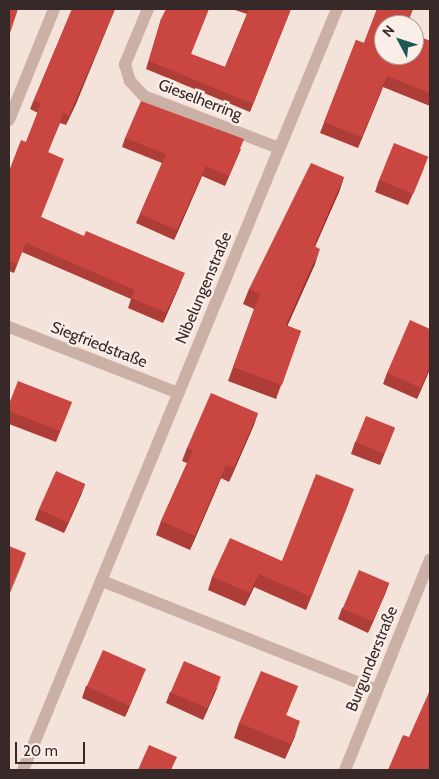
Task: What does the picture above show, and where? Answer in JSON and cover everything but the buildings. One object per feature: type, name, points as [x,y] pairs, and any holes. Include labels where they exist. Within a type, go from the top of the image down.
[{"type":"street","points":[[9,120],[54,9]]},
{"type":"street","name":"Gieselherring","points":[[148,9],[125,64],[130,81],[144,96],[279,148]]},
{"type":"street","name":"Nibelungenstraße","points":[[23,770],[337,9]]},
{"type":"street","name":"Siegfriedstraße","points":[[9,327],[178,392]]},
{"type":"street","name":"Burgunderstraße","points":[[345,770],[430,560]]},
{"type":"street","points":[[102,581],[377,690]]}]
